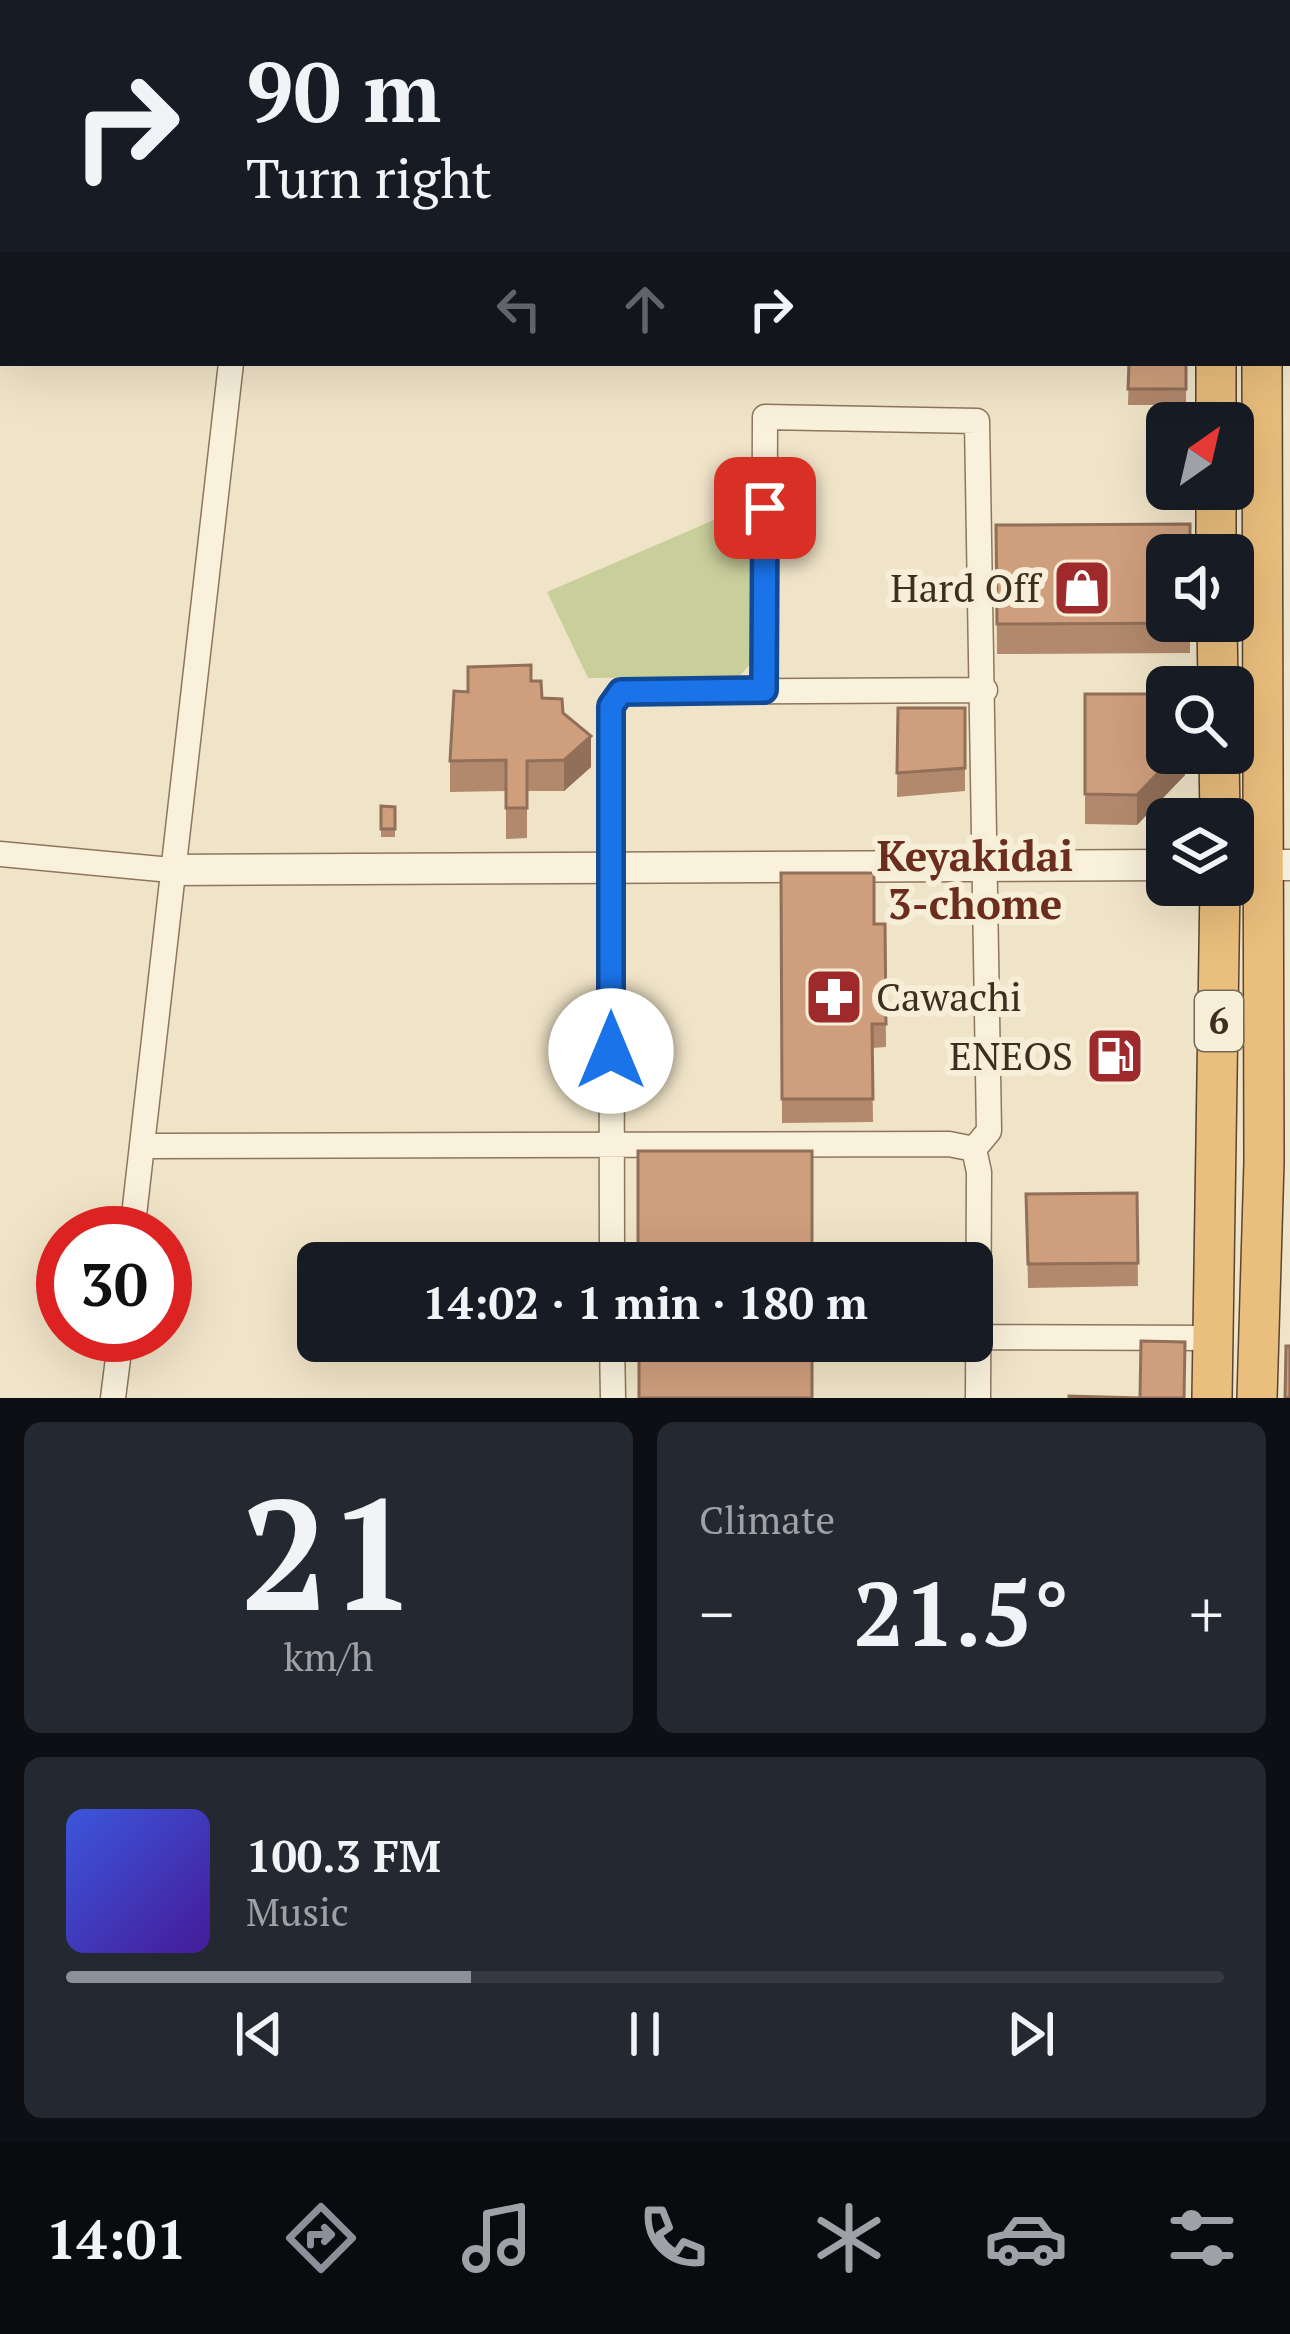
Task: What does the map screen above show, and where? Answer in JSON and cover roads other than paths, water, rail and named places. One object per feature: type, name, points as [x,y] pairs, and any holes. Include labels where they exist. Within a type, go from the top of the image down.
[{"type":"highway","points":[[1216,366],[1216,402]]},
{"type":"highway","name":"6","points":[[1257,1398],[1264,1162],[1262,366]]},
{"type":"highway","name":"6","points":[[1211,1398],[1220,906]]},
{"type":"street","points":[[135,1206],[231,366]]},
{"type":"street","points":[[764,690],[765,417],[977,421],[989,1131],[974,1149]]},
{"type":"street","points":[[612,1242],[611,706],[621,692],[985,690]]},
{"type":"street","points":[[0,854],[171,870],[1146,865]]},
{"type":"street","points":[[142,1146],[949,1144],[974,1149]]},
{"type":"street","points":[[974,1149],[979,1172],[977,1242]]},
{"type":"street","points":[[993,1338],[1214,1338]]},
{"type":"street","points":[[113,1398],[118,1362]]},
{"type":"street","points":[[612,1362],[613,1398]]},
{"type":"street","points":[[976,1362],[978,1398]]},
{"type":"place","name":"Hard Off","points":[[1082,588]]},
{"type":"place","name":"Cawachi","points":[[834,997]]},
{"type":"place","name":"ENEOS","points":[[1115,1056]]},
{"type":"district","name":"Keyakidai 3-chome","points":[[975,880]]}]
